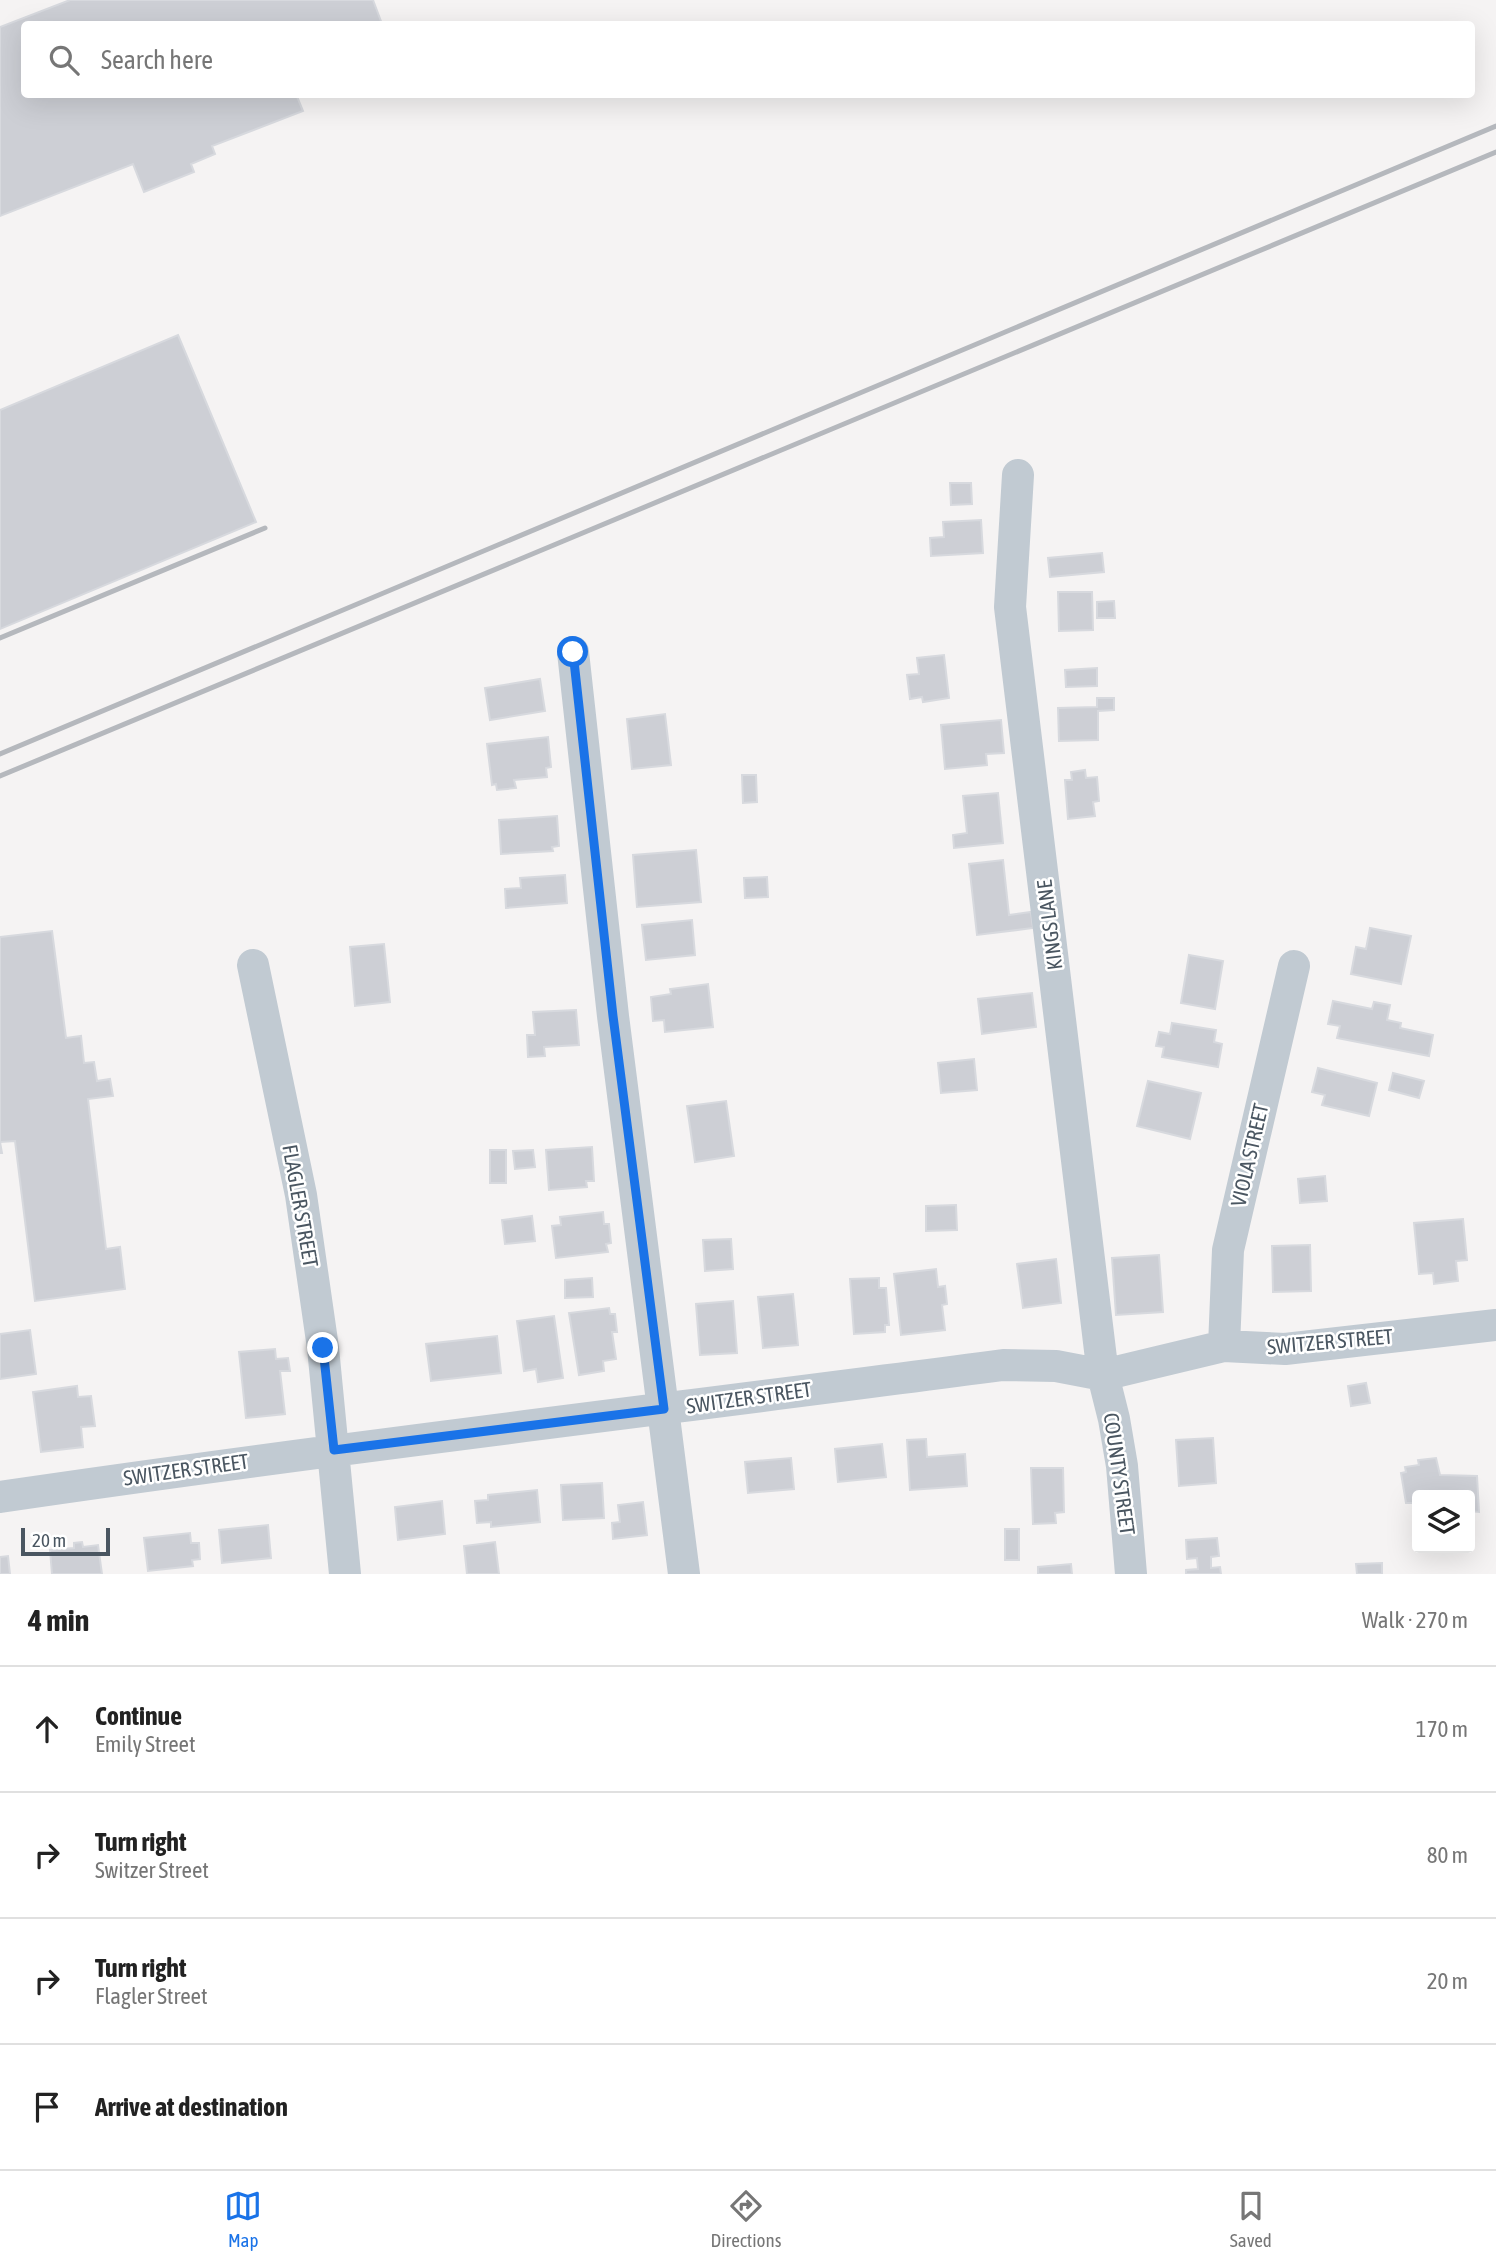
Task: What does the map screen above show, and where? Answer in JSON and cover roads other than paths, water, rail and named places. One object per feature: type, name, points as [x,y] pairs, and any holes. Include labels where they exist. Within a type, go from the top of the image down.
[{"type":"street","name":"KINGS LANE","points":[[1018,475],[1010,607],[1102,1376]]},
{"type":"street","points":[[573,652],[613,1016],[684,1574]]},
{"type":"street","name":"FLAGLER STREET","points":[[253,965],[300,1195],[323,1348],[345,1574]]},
{"type":"street","name":"VIOLA STREET","points":[[1224,1346],[1228,1250],[1294,966]]},
{"type":"street","name":"SWITZER STREET","points":[[0,1497],[334,1450],[1003,1365],[1056,1366],[1102,1376],[1224,1346],[1285,1349],[1496,1325]]},
{"type":"street","name":"COUNTY STREET","points":[[1102,1376],[1114,1419],[1122,1466],[1131,1574]]},
{"type":"railway","points":[[0,754],[1496,126]]},
{"type":"railway","points":[[0,776],[1496,152]]},
{"type":"railway","points":[[0,638],[265,528]]}]
